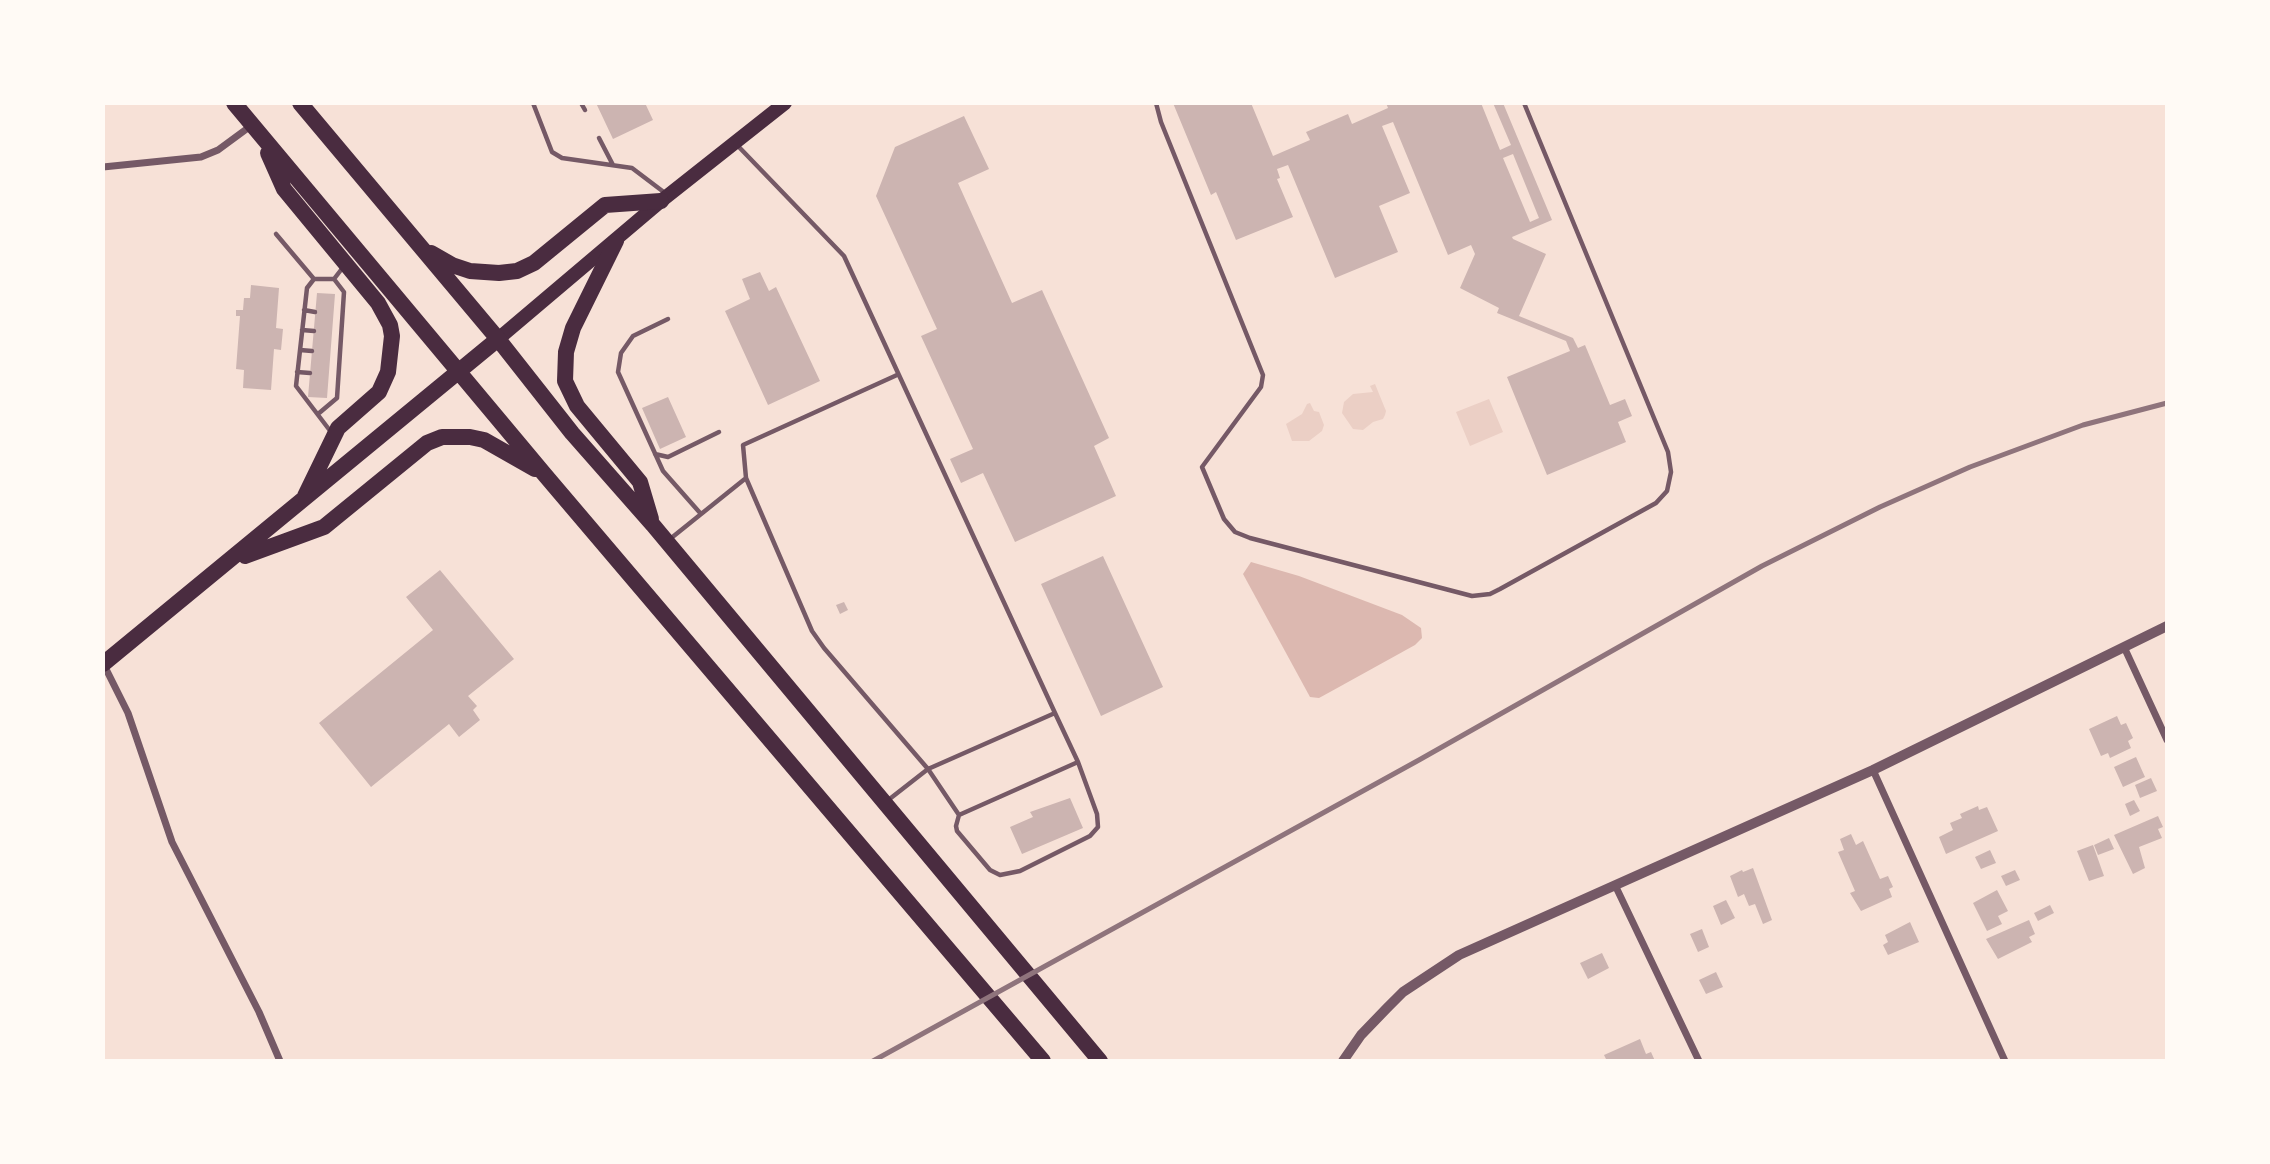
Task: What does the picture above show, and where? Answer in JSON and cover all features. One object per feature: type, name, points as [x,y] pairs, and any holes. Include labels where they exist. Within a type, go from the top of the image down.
[{"type":"highway","points":[[234,103],[545,475],[1043,1061]]},
{"type":"highway","points":[[300,103],[498,339],[572,433],[653,525],[1100,1061]]},
{"type":"highway","points":[[256,130],[284,189],[385,314],[390,325],[392,349],[388,372],[379,392],[338,428],[302,502]]},
{"type":"highway","points":[[418,245],[442,260],[470,271],[517,271],[534,263],[604,205],[665,198]]},
{"type":"highway","points":[[616,241],[573,328],[566,352],[565,381],[582,411],[640,482],[653,525]]},
{"type":"highway","points":[[103,664],[233,560],[498,339]]},
{"type":"highway","points":[[233,560],[324,527],[427,443],[442,437],[484,440],[545,475]]},
{"type":"main road","points":[[498,339],[665,198],[785,103]]},
{"type":"street","points":[[103,167],[201,157],[256,130]]},
{"type":"street","points":[[1343,1061],[1356,1041],[1404,992],[1459,955],[1873,770],[2167,626]]},
{"type":"street","points":[[2124,647],[2167,740]]},
{"type":"street","points":[[103,664],[128,713],[172,842],[259,1012],[280,1061]]},
{"type":"street","points":[[1873,770],[2005,1061]]},
{"type":"street","points":[[1615,885],[1699,1061]]},
{"type":"lane","points":[[533,103],[552,152],[562,158],[632,169],[665,198]]},
{"type":"lane","points":[[581,103],[585,110]]},
{"type":"lane","points":[[1156,103],[1161,122],[1263,374],[1261,387],[1202,467],[1224,519],[1235,532],[1250,538],[1472,596],[1490,594],[1500,589],[1656,503],[1667,491],[1671,472],[1668,452],[1524,103]]},
{"type":"lane","points":[[599,138],[613,166]]},
{"type":"lane","points":[[736,143],[844,256],[1078,762],[1097,814],[1098,827],[1090,836],[1020,871],[1000,875],[990,870],[957,831],[959,814],[928,769],[817,640],[746,478],[743,445],[897,375]]},
{"type":"lane","points":[[276,234],[314,279],[334,279]]},
{"type":"lane","points":[[334,279],[346,264]]},
{"type":"lane","points":[[314,279],[307,288],[296,386],[334,436]]},
{"type":"lane","points":[[318,414],[337,398],[344,292],[334,279]]},
{"type":"lane","points":[[304,310],[315,312]]},
{"type":"lane","points":[[334,314],[343,315]]},
{"type":"lane","points":[[668,319],[632,336],[624,347],[618,365],[620,380],[663,471],[701,514]]},
{"type":"lane","points":[[302,330],[314,331]]},
{"type":"lane","points":[[332,334],[341,334]]},
{"type":"lane","points":[[300,349],[312,351]]},
{"type":"lane","points":[[331,353],[340,354]]},
{"type":"lane","points":[[298,372],[310,373]]},
{"type":"lane","points":[[329,374],[339,376]]},
{"type":"lane","points":[[654,453],[668,457],[719,432]]},
{"type":"lane","points":[[666,542],[746,478]]},
{"type":"lane","points":[[884,804],[928,769],[1055,713]]},
{"type":"lane","points":[[959,814],[1078,762]]},
{"type":"shaded area","points":[[1375,384],[1386,411],[1385,415],[1383,419],[1373,422],[1363,430],[1353,429],[1342,413],[1344,402],[1353,394],[1373,392],[1370,386]]},
{"type":"shaded area","points":[[1489,399],[1503,432],[1470,446],[1456,412]]},
{"type":"shaded area","points":[[1310,403],[1314,411],[1319,412],[1324,425],[1322,431],[1309,441],[1292,441],[1286,424],[1302,414]]},
{"type":"shaded area","points":[[1251,562],[1299,576],[1402,615],[1421,628],[1422,638],[1415,645],[1319,698],[1310,697],[1243,574]]},
{"type":"building","points":[[596,103],[645,103],[653,120],[613,139]]},
{"type":"building","points":[[1173,103],[1251,103],[1273,156],[1310,140],[1306,132],[1348,114],[1352,124],[1388,108],[1386,103],[1481,103],[1500,150],[1511,145],[1493,103],[1503,103],[1552,220],[1512,237],[1546,254],[1519,316],[1573,338],[1578,348],[1585,345],[1610,405],[1625,399],[1632,416],[1618,422],[1626,442],[1547,475],[1507,377],[1570,351],[1566,341],[1497,313],[1499,308],[1460,288],[1475,254],[1471,245],[1448,255],[1393,122],[1382,126],[1410,193],[1379,206],[1398,252],[1335,278],[1288,165],[1277,169],[1280,178],[1277,179],[1293,217],[1236,240],[1216,192],[1211,195]],"holes":[[[1513,154],[1539,218],[1530,222],[1503,158]]]},
{"type":"building","points":[[964,116],[989,169],[958,183],[1012,303],[1042,290],[1109,438],[1094,446],[1116,496],[1015,542],[983,473],[961,483],[950,459],[973,449],[921,336],[937,329],[876,196],[895,147]]},
{"type":"building","points":[[760,272],[769,291],[776,287],[820,381],[768,405],[725,311],[750,299],[742,279]]},
{"type":"building","points":[[251,285],[279,288],[276,328],[283,329],[281,350],[274,349],[271,390],[243,388],[244,370],[236,369],[240,316],[236,316],[236,310],[243,310],[244,298],[250,298]]},
{"type":"building","points":[[317,293],[335,294],[327,398],[308,397]]},
{"type":"building","points":[[668,397],[686,437],[660,449],[642,408]]},
{"type":"building","points":[[1103,556],[1163,687],[1101,716],[1041,584]]},
{"type":"building","points":[[440,570],[514,659],[468,696],[477,706],[473,710],[480,720],[459,737],[449,724],[371,787],[319,723],[433,630],[406,597]]},
{"type":"building","points":[[844,602],[848,610],[840,614],[836,605]]},
{"type":"building","points":[[2117,716],[2121,725],[2126,723],[2133,738],[2128,741],[2131,748],[2110,758],[2108,753],[2101,756],[2089,729]]},
{"type":"building","points":[[2136,757],[2145,777],[2123,787],[2114,767]]},
{"type":"building","points":[[2151,778],[2157,791],[2140,798],[2135,785]]},
{"type":"building","points":[[1070,798],[1083,828],[1022,854],[1010,827],[1033,817],[1030,812]]},
{"type":"building","points":[[2134,800],[2140,811],[2130,816],[2125,804]]},
{"type":"building","points":[[1978,806],[1979,810],[1987,807],[1998,831],[1946,854],[1939,837],[1953,830],[1950,823],[1962,818],[1960,814]]},
{"type":"building","points":[[2158,816],[2163,827],[2158,829],[2162,838],[2139,847],[2145,868],[2133,874],[2114,835]]},
{"type":"building","points":[[1851,834],[1856,845],[1863,841],[1880,879],[1888,876],[1893,887],[1889,889],[1892,897],[1861,911],[1850,893],[1855,891],[1838,852],[1844,850],[1840,839]]},
{"type":"building","points":[[2109,838],[2114,849],[2098,855],[2094,845]]},
{"type":"building","points":[[2093,845],[2104,876],[2089,881],[2077,851]]},
{"type":"building","points":[[1990,850],[1996,863],[1981,869],[1975,857]]},
{"type":"building","points":[[1753,868],[1772,920],[1763,924],[1755,904],[1749,906],[1744,894],[1738,897],[1730,876]]},
{"type":"building","points":[[2015,870],[2020,880],[2006,886],[2001,876]]},
{"type":"building","points":[[1997,890],[2008,911],[1998,916],[2002,924],[1987,931],[1973,903]]},
{"type":"building","points":[[1726,900],[1735,918],[1721,925],[1713,906]]},
{"type":"building","points":[[2050,905],[2054,913],[2038,921],[2034,913]]},
{"type":"building","points":[[2029,920],[2035,934],[2029,937],[2032,942],[1998,959],[1986,939]]},
{"type":"building","points":[[1910,922],[1919,942],[1888,955],[1883,945],[1888,942],[1885,935]]},
{"type":"building","points":[[1702,929],[1709,947],[1698,952],[1690,934]]},
{"type":"building","points":[[1602,953],[1609,968],[1588,979],[1580,963]]},
{"type":"building","points":[[1716,972],[1723,987],[1706,994],[1699,980]]},
{"type":"building","points":[[1640,1039],[1646,1054],[1651,1052],[1655,1061],[1607,1061],[1604,1055]]},
{"type":"railway","points":[[873,1061],[1419,760],[1762,566],[1880,507],[1970,467],[2083,425],[2167,403]]}]
